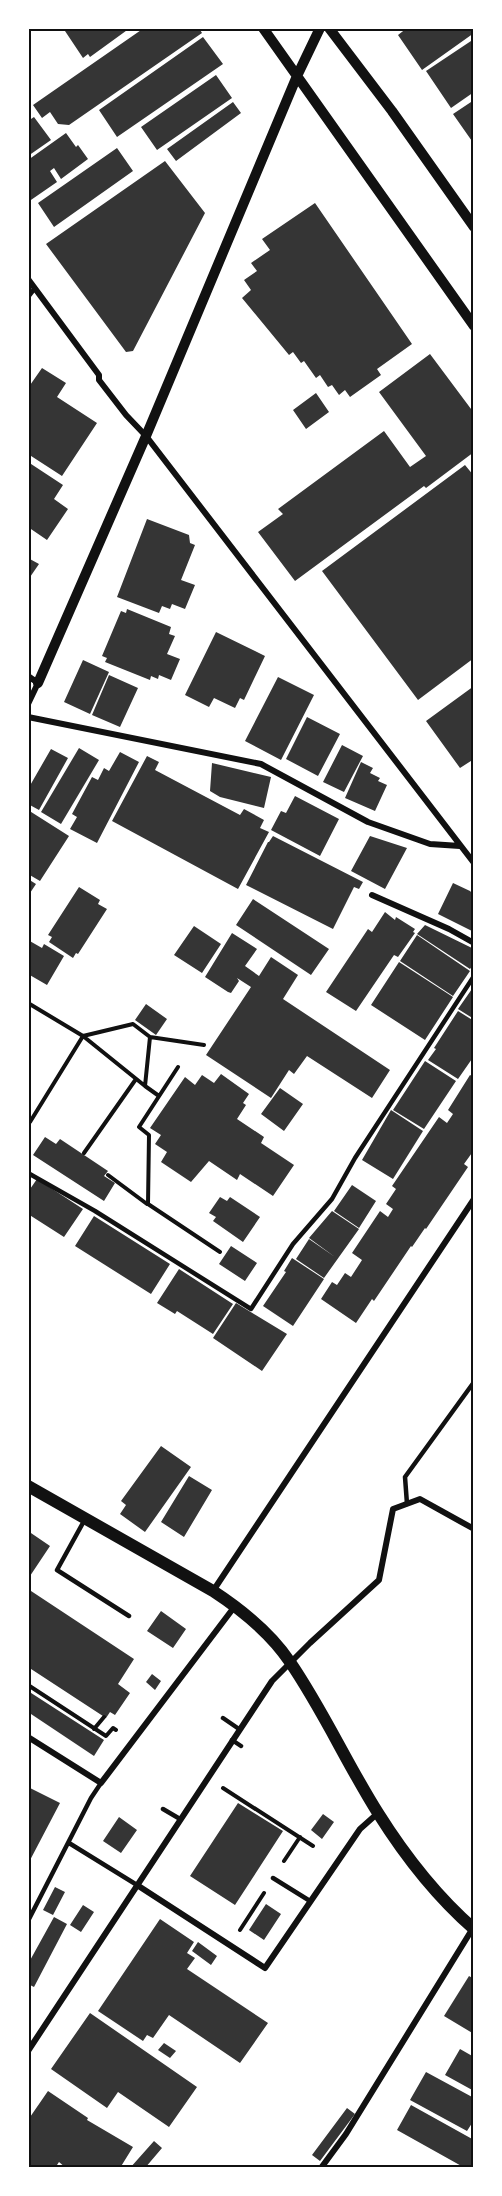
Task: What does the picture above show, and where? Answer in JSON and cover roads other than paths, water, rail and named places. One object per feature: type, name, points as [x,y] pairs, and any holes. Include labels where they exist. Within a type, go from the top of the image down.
[{"type":"main road","points":[[28,1486],[213,1591],[264,1631],[290,1662],[378,1813],[417,1871],[443,1901],[473,1928]]},
{"type":"street","points":[[262,28],[474,326]]},
{"type":"street","points":[[28,704],[146,436],[297,76],[320,28]]},
{"type":"street","points":[[329,28],[392,111],[474,227]]},
{"type":"street","points":[[28,279],[99,375],[99,380],[126,416],[146,436],[474,863]]},
{"type":"street","points":[[28,676],[38,683]]},
{"type":"street","points":[[28,717],[261,764],[368,822],[430,844],[460,846]]},
{"type":"street","points":[[372,895],[474,943]]},
{"type":"street","points":[[213,1591],[474,1199]]},
{"type":"street","points":[[28,2051],[272,1681],[379,1580],[393,1509],[420,1499],[474,1529]]},
{"type":"street","points":[[28,1737],[101,1783],[235,1606]]},
{"type":"street","points":[[137,1885],[265,1968],[360,1829],[378,1813]]},
{"type":"street","points":[[321,2168],[346,2134],[473,1928]]},
{"type":"lane","points":[[28,297],[35,288]]},
{"type":"lane","points":[[28,1173],[96,1211],[251,1309],[293,1244],[332,1199],[355,1158],[474,976]]},
{"type":"lane","points":[[407,1504],[405,1477],[474,1382]]},
{"type":"lane","points":[[86,1518],[57,1570],[129,1616]]},
{"type":"lane","points":[[223,1718],[240,1729]]},
{"type":"lane","points":[[232,1740],[241,1746]]},
{"type":"lane","points":[[28,1921],[91,1798],[101,1783]]},
{"type":"lane","points":[[163,1809],[180,1819]]},
{"type":"lane","points":[[69,1844],[137,1885]]},
{"type":"lane","points":[[273,1878],[310,1901]]}]
